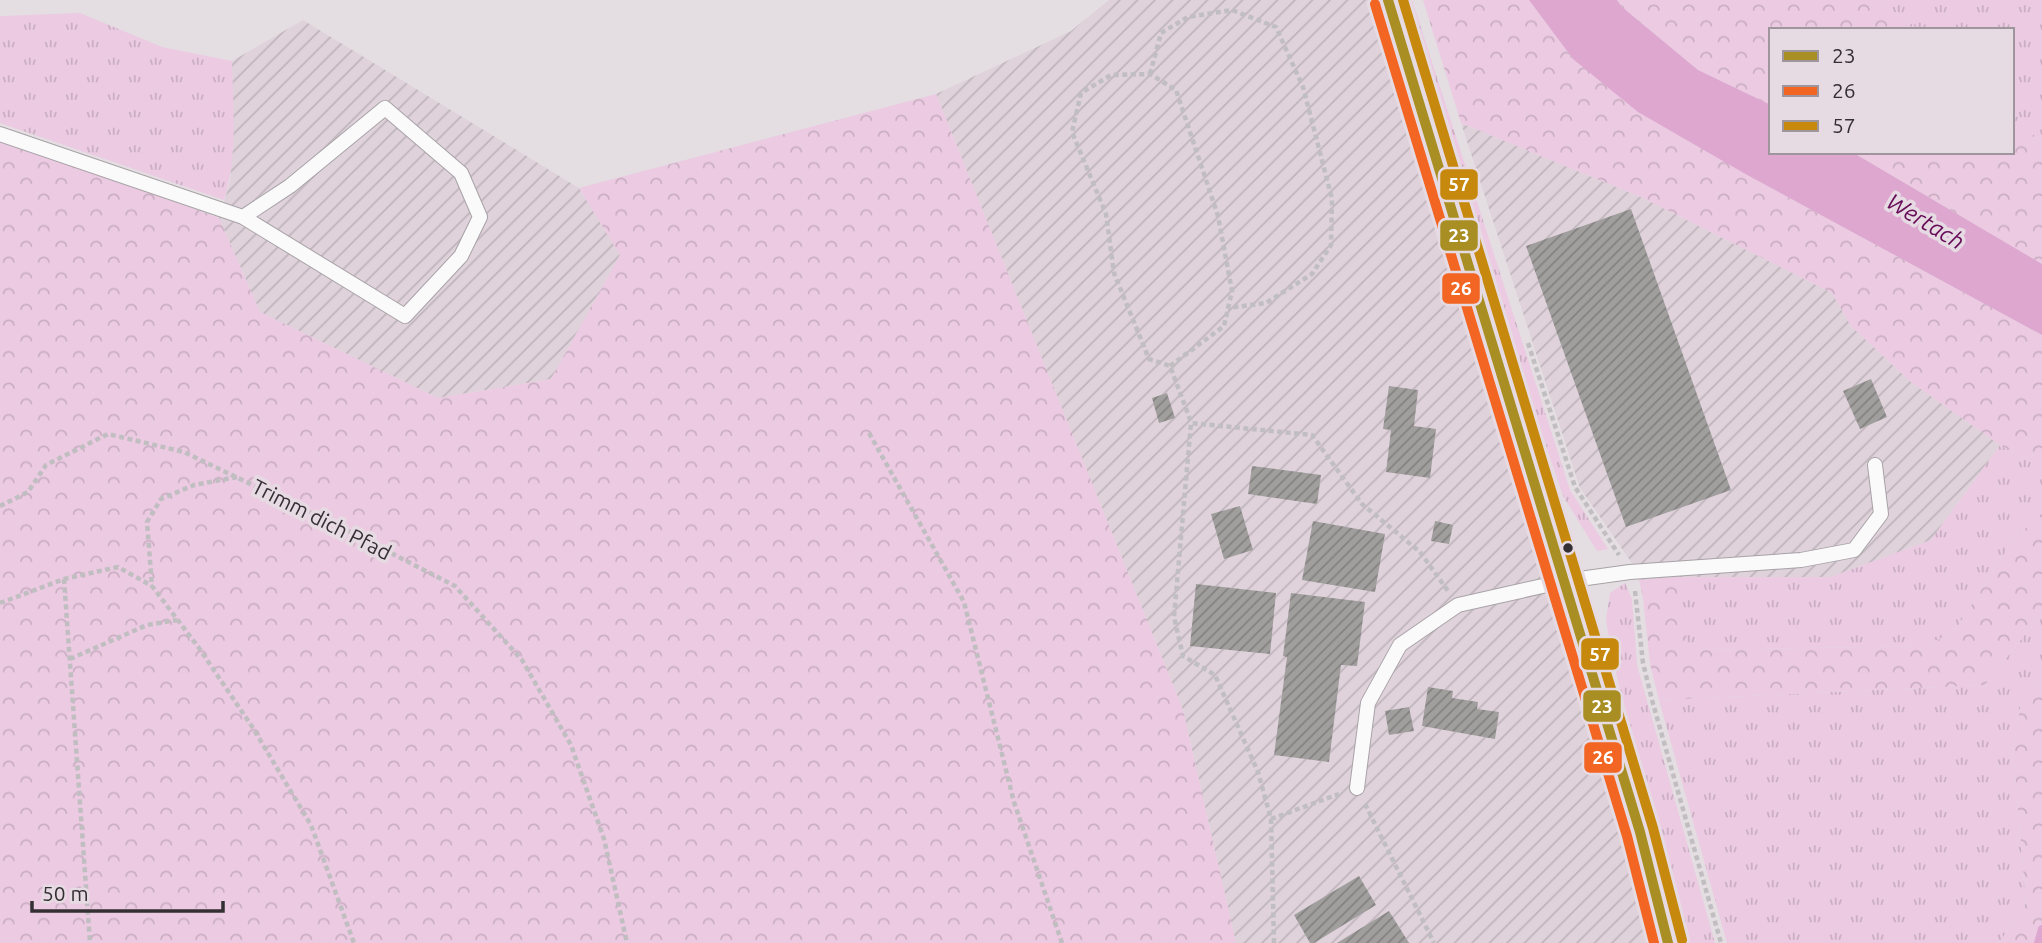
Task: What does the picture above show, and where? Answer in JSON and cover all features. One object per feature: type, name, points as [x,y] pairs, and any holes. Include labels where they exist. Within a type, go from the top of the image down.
[{"type":"main road","points":[[1388,0],[1640,832],[1668,943]]},
{"type":"lane","points":[[0,134],[243,217],[405,316],[461,257],[480,218],[461,173],[385,108],[290,186],[243,217]]},
{"type":"lane","points":[[1357,788],[1367,704],[1400,645],[1458,606],[1565,581],[1630,572],[1801,560],[1854,550],[1881,514],[1875,465]]},
{"type":"path","points":[[1150,74],[1161,33],[1188,17],[1232,10],[1276,27],[1303,87],[1332,200],[1331,245],[1312,274],[1266,303],[1228,309]]},
{"type":"path","points":[[1150,74],[1176,90],[1218,216],[1232,291],[1224,326],[1170,366],[1149,359],[1114,273],[1106,214],[1072,132],[1081,93],[1111,75],[1150,74]]},
{"type":"path","points":[[1528,342],[1575,487],[1630,572],[1637,598],[1643,663],[1652,700],[1721,943]]},
{"type":"path","points":[[1170,366],[1191,423],[1174,617],[1183,656],[1215,675],[1258,772],[1271,819],[1274,943]]},
{"type":"path","points":[[1191,423],[1312,435],[1362,504],[1420,552],[1458,606]]},
{"type":"path","points":[[869,433],[964,602],[1014,802],[1062,943]]},
{"type":"path","points":[[0,506],[28,492],[46,464],[108,434],[184,452],[238,477]]},
{"type":"path","name":"Trimm dich Pfad","points":[[152,586],[147,522],[161,499],[194,485],[238,477],[456,586],[522,660],[571,745],[604,839],[627,943]]},
{"type":"path","points":[[0,603],[64,579],[118,567],[152,586],[253,728],[311,825],[354,943]]},
{"type":"path","points":[[64,579],[90,943]]},
{"type":"path","points":[[69,659],[147,625],[177,620]]},
{"type":"path","points":[[1271,819],[1357,788],[1434,943]]},
{"type":"shaded area","points":[[1109,0],[1372,0],[1623,835],[1651,943],[1236,943],[1183,710],[936,94],[1071,31]]},
{"type":"shaded area","points":[[303,20],[579,188],[620,255],[551,379],[438,398],[260,312],[219,218],[230,182],[233,140],[232,61]]},
{"type":"shaded area","points":[[1461,123],[1643,198],[1832,293],[1851,326],[1911,382],[2000,445],[1931,540],[1831,577],[1639,580],[1636,569],[1580,488]]},
{"type":"green space","points":[[1395,0],[1412,0],[1570,490],[1608,549],[1597,551],[1563,496]]},
{"type":"green space","points":[[1423,0],[1529,0],[1573,59],[1749,176],[2042,335],[2042,453],[2025,458],[2000,445],[1911,382],[1851,326],[1832,293],[1643,198],[1461,123]]},
{"type":"green space","points":[[1617,0],[1877,0],[1917,28],[1769,28],[1769,104],[1698,70]]},
{"type":"green space","points":[[1877,0],[2042,0],[2042,144],[2014,113],[2014,28],[1917,28]]},
{"type":"green space","points":[[80,13],[162,47],[232,61],[233,149],[224,200],[0,123],[0,16]]},
{"type":"green space","points":[[936,94],[1183,710],[1236,943],[0,943],[0,139],[219,218],[260,312],[438,398],[551,379],[620,255],[579,188]]},
{"type":"green space","points":[[2014,113],[2042,144],[2042,264],[1855,154],[2014,154]]},
{"type":"green space","points":[[2000,445],[2025,458],[2042,453],[2042,517],[2017,534],[1954,632],[1925,646],[1688,650],[1675,577],[1831,577],[1931,540]]},
{"type":"green space","points":[[2042,517],[2042,613],[1985,685],[1659,700],[1650,664],[1639,580],[1675,577],[1689,650],[1925,646],[1954,632],[2017,534]]},
{"type":"green space","points":[[1625,583],[1632,599],[1637,665],[1715,943],[1686,943],[1611,654],[1606,619],[1610,593]]},
{"type":"green space","points":[[2042,613],[2042,676],[2020,708],[2013,750],[2026,903],[1999,943],[1727,943],[1659,700],[1985,685]]},
{"type":"green space","points":[[2042,676],[2042,943],[1999,943],[2026,903],[2013,750],[2020,708]]},
{"type":"water","name":"Wertach","points":[[1529,0],[1617,0],[1698,70],[1769,104],[1769,154],[1855,154],[2042,264],[2042,335],[1749,176],[1638,112],[1573,59]]},
{"type":"building","points":[[1631,209],[1731,490],[1626,527],[1526,246]]},
{"type":"building","points":[[1871,379],[1887,417],[1860,429],[1843,391]]},
{"type":"building","points":[[1389,386],[1418,390],[1414,426],[1436,429],[1430,478],[1386,472],[1391,430],[1383,429]]},
{"type":"building","points":[[1167,393],[1175,418],[1159,423],[1152,398]]},
{"type":"building","points":[[1252,466],[1321,475],[1317,504],[1248,494]]},
{"type":"building","points":[[1240,506],[1253,550],[1224,559],[1211,514]]},
{"type":"building","points":[[1313,521],[1385,534],[1375,592],[1302,580]]},
{"type":"building","points":[[1435,521],[1453,525],[1449,544],[1431,541]]},
{"type":"building","points":[[1196,584],[1276,593],[1270,654],[1190,646]]},
{"type":"building","points":[[1291,593],[1365,602],[1357,666],[1341,665],[1329,762],[1274,755],[1287,657],[1283,656]]},
{"type":"building","points":[[1428,687],[1453,691],[1452,698],[1478,702],[1477,709],[1499,712],[1495,739],[1422,726]]},
{"type":"building","points":[[1409,707],[1414,731],[1389,735],[1385,711]]},
{"type":"building","points":[[1359,876],[1376,905],[1310,943],[1294,915]]},
{"type":"building","points":[[1389,911],[1409,943],[1337,943]]},
{"type":"waterway","points":[[2038,943],[2042,929]]},
{"type":"transit line","name":"23","points":[[1388,0],[1640,832],[1668,943]]},
{"type":"transit line","name":"57","points":[[1403,0],[1653,828],[1682,940]]},
{"type":"transit line","name":"26","points":[[1375,4],[1627,836],[1654,943]]}]
